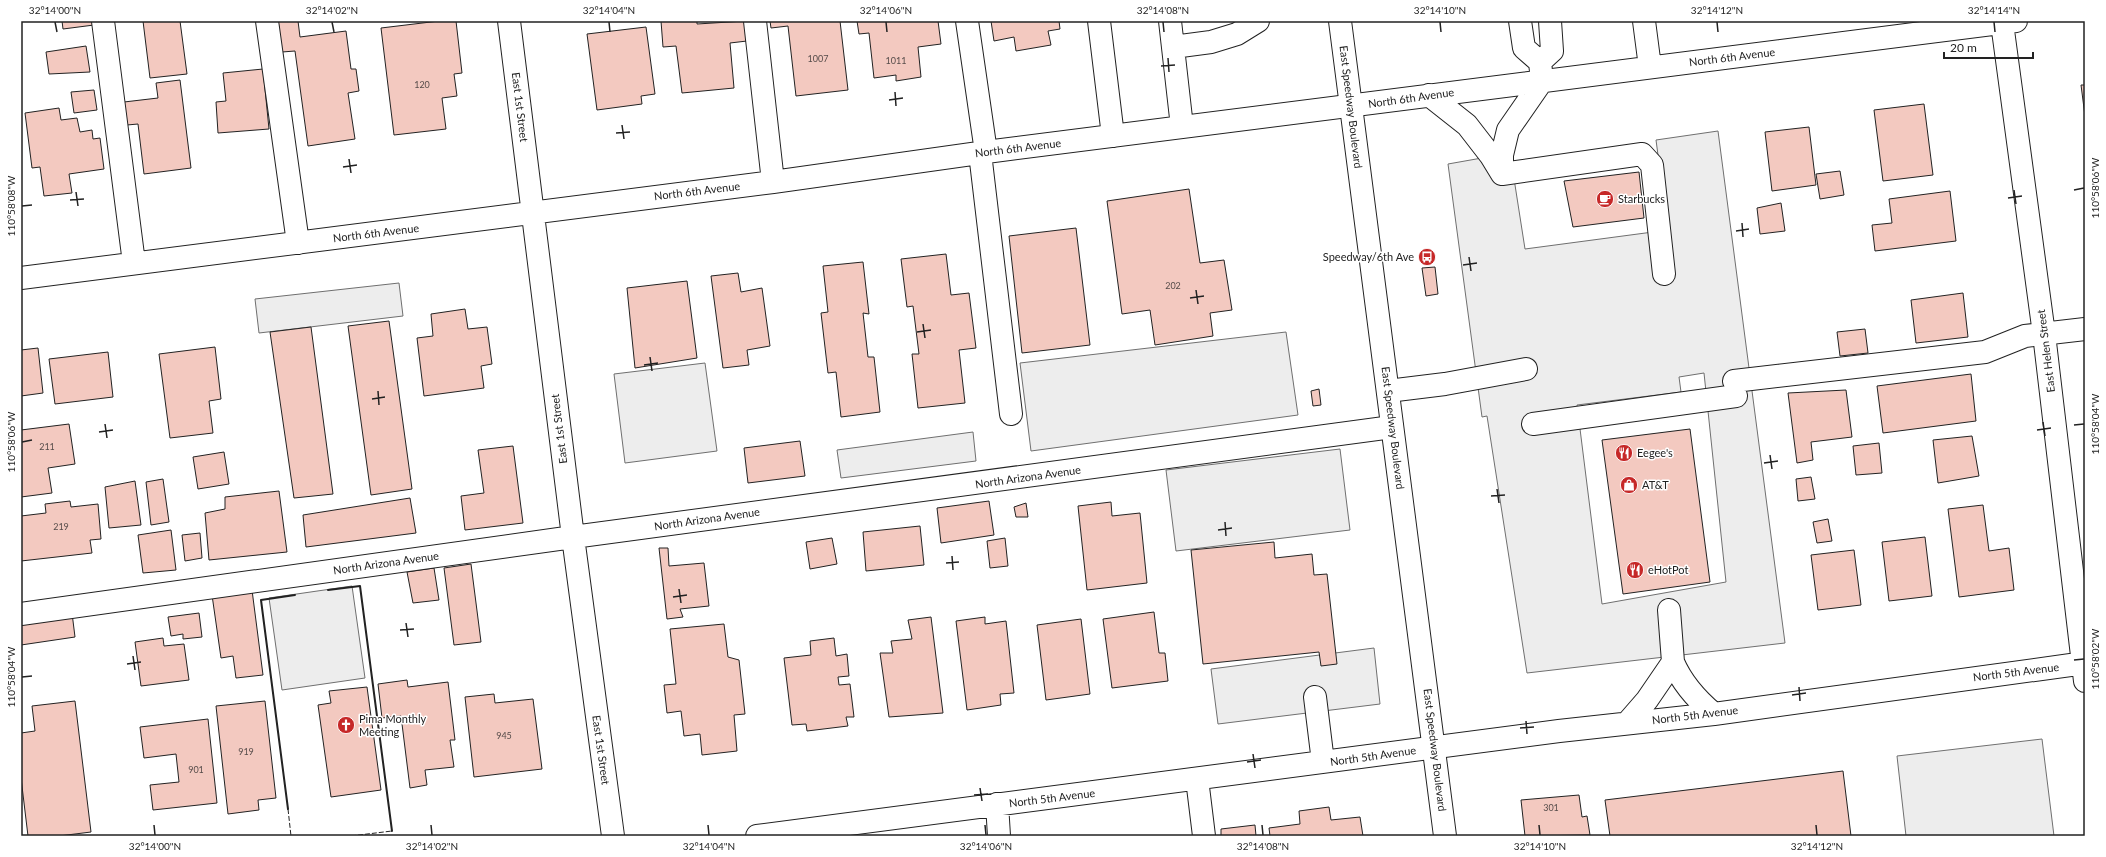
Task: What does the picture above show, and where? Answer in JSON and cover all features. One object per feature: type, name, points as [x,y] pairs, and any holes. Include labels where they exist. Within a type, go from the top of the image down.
[{"type":"street","points":[[103,21],[134,263]]},
{"type":"street","points":[[267,21],[298,243]]},
{"type":"street","name":"East 1st Street","points":[[510,21],[573,537],[613,836]]},
{"type":"street","points":[[755,21],[773,182]]},
{"type":"street","points":[[967,21],[983,152],[1011,414]]},
{"type":"street","points":[[1098,21],[1112,136]]},
{"type":"street","points":[[1170,21],[1182,127]]},
{"type":"street","points":[[1173,47],[1211,42],[1236,34],[1258,21]]},
{"type":"street","name":"East Speedway Boulevard","points":[[1340,21],[1435,747],[1445,836]]},
{"type":"street","points":[[1520,21],[1524,48],[1541,72]]},
{"type":"street","points":[[1502,174],[1502,155],[1508,130],[1552,51],[1550,21]]},
{"type":"street","points":[[1644,21],[1650,67]]},
{"type":"street","name":"North 6th Avenue","points":[[21,278],[773,182],[983,152],[1352,106],[1430,95],[1541,72],[1650,67],[1998,22]]},
{"type":"street","name":"East Helen Street","points":[[1998,22],[2044,334],[2084,669]]},
{"type":"street","points":[[1430,95],[1467,125],[1491,156],[1502,174]]},
{"type":"street","points":[[1502,174],[1642,154],[1652,165],[1664,274]]},
{"type":"street","points":[[1533,424],[1735,388],[1985,352],[2025,336],[2085,329]]},
{"type":"street","points":[[1388,391],[1444,384],[1526,369]]},
{"type":"street","name":"North Arizona Avenue","points":[[21,614],[573,537],[1392,427]]},
{"type":"street","points":[[1669,610],[1674,662],[1682,679],[1696,699],[1714,714]]},
{"type":"street","points":[[1627,723],[1647,700],[1674,662]]},
{"type":"street","name":"North 5th Avenue","points":[[757,836],[863,829],[997,804],[1627,723],[1714,714],[2084,669]]},
{"type":"street","points":[[1315,697],[1324,762]]},
{"type":"street","points":[[1197,779],[1204,836]]},
{"type":"street","points":[[997,804],[999,836]]},
{"type":"shaded area","points":[[1718,131],[1785,643],[1527,673],[1487,416],[1482,417],[1448,164],[1510,153],[1525,249],[1668,230],[1656,140]],"holes":[[[1704,373],[1726,582],[1602,604],[1577,405],[1681,392],[1679,377]]]},
{"type":"shaded area","points":[[399,283],[403,316],[259,333],[255,299]]},
{"type":"shaded area","points":[[1286,332],[1298,415],[1031,451],[1020,363]]},
{"type":"shaded area","points":[[705,363],[717,451],[625,463],[614,374]]},
{"type":"shaded area","points":[[973,432],[976,461],[841,478],[837,450]]},
{"type":"shaded area","points":[[1340,449],[1350,530],[1176,551],[1166,470]]},
{"type":"shaded area","points":[[352,586],[365,678],[282,690],[269,598]]},
{"type":"shaded area","points":[[1374,648],[1380,704],[1218,724],[1211,669]]},
{"type":"shaded area","points":[[2042,739],[2054,836],[1906,836],[1897,756]]},
{"type":"building","points":[[62,21],[93,21],[94,25],[63,29]]},
{"type":"building","points":[[143,21],[180,21],[187,74],[150,78]]},
{"type":"building","points":[[278,21],[298,21],[300,37],[346,31],[351,69],[356,69],[359,91],[348,93],[355,139],[308,146],[295,51],[282,52]]},
{"type":"building","points":[[439,21],[456,21],[462,73],[454,74],[457,96],[442,98],[446,129],[394,135],[381,28]]},
{"type":"building","points":[[661,21],[697,21],[697,24],[745,21],[747,41],[730,43],[734,88],[682,93],[676,46],[663,47]]},
{"type":"building","points":[[770,21],[840,21],[848,90],[796,96],[788,26],[771,28]]},
{"type":"building","points":[[857,21],[938,21],[941,44],[918,47],[921,77],[896,81],[896,75],[874,78],[869,33],[859,34]]},
{"type":"building","points":[[991,21],[1059,21],[1060,29],[1048,31],[1051,45],[1016,51],[1014,37],[994,41]]},
{"type":"building","points":[[646,27],[655,94],[641,96],[642,104],[597,110],[587,34]]},
{"type":"building","points":[[86,46],[90,72],[49,74],[46,52]]},
{"type":"building","points":[[263,69],[269,129],[218,133],[216,102],[226,101],[223,73]]},
{"type":"building","points":[[180,80],[191,168],[144,174],[138,124],[127,125],[124,102],[158,98],[156,83]]},
{"type":"building","points":[[2081,85],[2085,85],[2085,116]]},
{"type":"building","points":[[94,90],[97,110],[74,113],[71,92]]},
{"type":"building","points":[[1924,104],[1933,175],[1883,181],[1874,110]]},
{"type":"building","points":[[59,108],[61,120],[77,118],[80,132],[92,130],[93,139],[100,138],[104,169],[69,174],[72,193],[44,196],[40,167],[32,168],[25,113]]},
{"type":"building","points":[[1809,127],[1816,185],[1772,191],[1765,132]]},
{"type":"building","points":[[1840,171],[1844,195],[1820,199],[1816,174]]},
{"type":"building","name":"Starbucks","points":[[1639,172],[1644,218],[1573,227],[1564,181]]},
{"type":"building","points":[[1189,189],[1200,263],[1224,260],[1232,310],[1210,313],[1213,336],[1155,345],[1150,310],[1122,314],[1107,201]]},
{"type":"building","points":[[1950,191],[1956,241],[1875,251],[1872,225],[1892,223],[1889,199]]},
{"type":"building","points":[[1781,203],[1785,231],[1760,234],[1757,208]]},
{"type":"building","points":[[1076,228],[1090,345],[1022,353],[1009,236]]},
{"type":"building","points":[[946,254],[951,295],[969,293],[976,348],[959,350],[965,403],[918,408],[912,354],[919,354],[913,306],[907,307],[901,259]]},
{"type":"building","points":[[863,262],[869,314],[863,313],[868,357],[874,357],[880,412],[841,417],[836,372],[828,373],[821,313],[828,312],[823,266]]},
{"type":"building","points":[[1435,267],[1438,294],[1426,296],[1422,268]]},
{"type":"building","points":[[738,273],[741,292],[762,288],[770,346],[747,350],[749,365],[723,368],[711,276]]},
{"type":"building","points":[[687,281],[697,358],[635,368],[627,288]]},
{"type":"building","points":[[1963,293],[1968,337],[1916,343],[1911,300]]},
{"type":"building","points":[[465,309],[468,329],[487,327],[492,364],[481,366],[484,388],[424,396],[417,338],[433,336],[431,314]]},
{"type":"building","points":[[389,321],[412,489],[371,495],[348,326]]},
{"type":"building","points":[[311,327],[333,494],[294,498],[270,332]]},
{"type":"building","points":[[1865,329],[1868,353],[1840,356],[1837,332]]},
{"type":"building","points":[[215,347],[221,399],[209,401],[213,433],[170,438],[159,354]]},
{"type":"building","points":[[38,348],[43,393],[21,396],[21,350]]},
{"type":"building","points":[[108,352],[113,397],[55,404],[49,359]]},
{"type":"building","points":[[1971,374],[1976,421],[1883,433],[1877,386]]},
{"type":"building","points":[[1319,389],[1321,405],[1313,406],[1311,391]]},
{"type":"building","points":[[1846,390],[1852,437],[1811,442],[1813,460],[1797,463],[1788,393]]},
{"type":"building","points":[[69,424],[75,464],[48,468],[52,493],[21,497],[21,430]]},
{"type":"building","points":[[1690,429],[1710,582],[1623,594],[1602,440]]},
{"type":"building","points":[[1972,436],[1979,476],[1938,483],[1933,440]]},
{"type":"building","points":[[800,441],[805,476],[748,483],[744,448]]},
{"type":"building","points":[[1879,443],[1882,473],[1856,475],[1853,446]]},
{"type":"building","points":[[513,446],[523,523],[465,530],[461,496],[484,493],[478,450]]},
{"type":"building","points":[[224,452],[229,484],[198,489],[193,457]]},
{"type":"building","points":[[1811,477],[1815,499],[1798,501],[1796,479]]},
{"type":"building","points":[[163,479],[169,522],[151,525],[146,482]]},
{"type":"building","points":[[135,481],[141,525],[109,528],[105,487]]},
{"type":"building","points":[[279,491],[287,552],[209,560],[205,513],[225,509],[225,497]]},
{"type":"building","points":[[410,498],[416,533],[306,547],[303,515]]},
{"type":"building","points":[[70,501],[71,507],[98,504],[101,539],[90,540],[92,553],[21,561],[21,516],[46,513],[45,504]]},
{"type":"building","points":[[989,501],[994,535],[941,543],[937,508]]},
{"type":"building","points":[[1111,502],[1112,516],[1140,513],[1147,583],[1087,590],[1078,506]]},
{"type":"building","points":[[1026,503],[1028,517],[1016,517],[1014,507]]},
{"type":"building","points":[[1983,505],[1989,551],[2009,548],[2014,590],[1959,597],[1948,509]]},
{"type":"building","points":[[1828,519],[1832,541],[1817,543],[1813,522]]},
{"type":"building","points":[[920,526],[924,565],[866,571],[863,532]]},
{"type":"building","points":[[171,530],[176,570],[143,573],[138,535]]},
{"type":"building","points":[[200,533],[202,558],[185,561],[182,535]]},
{"type":"building","points":[[1925,537],[1932,596],[1889,601],[1882,542]]},
{"type":"building","points":[[832,538],[837,564],[810,569],[806,542]]},
{"type":"building","points":[[1005,538],[1008,566],[990,568],[987,541]]},
{"type":"building","points":[[1274,542],[1275,558],[1312,554],[1314,575],[1327,574],[1337,664],[1321,666],[1319,652],[1203,664],[1191,550]]},
{"type":"building","points":[[659,548],[668,548],[669,566],[704,563],[709,606],[680,609],[683,617],[667,619]]},
{"type":"building","points":[[1854,550],[1861,605],[1818,610],[1811,555]]},
{"type":"building","points":[[471,564],[481,642],[454,645],[444,568]]},
{"type":"building","points":[[434,568],[439,600],[413,603],[407,572]]},
{"type":"building","points":[[252,590],[263,675],[236,678],[233,656],[221,658],[212,595]]},
{"type":"building","points":[[1154,612],[1159,653],[1165,653],[1168,681],[1112,688],[1103,619]]},
{"type":"building","points":[[72,613],[75,637],[21,645],[21,621]]},
{"type":"building","points":[[199,613],[202,637],[183,639],[183,634],[171,636],[168,617]]},
{"type":"building","points":[[931,617],[943,713],[889,717],[880,653],[893,653],[891,641],[912,639],[908,620]]},
{"type":"building","points":[[985,617],[985,624],[1006,621],[1014,693],[1000,694],[1001,705],[967,710],[956,621]]},
{"type":"building","points":[[1081,619],[1090,694],[1046,700],[1037,625]]},
{"type":"building","points":[[724,624],[728,657],[739,660],[745,714],[734,715],[737,751],[702,755],[700,734],[684,736],[681,711],[667,713],[664,685],[676,684],[670,629]]},
{"type":"building","points":[[163,638],[164,646],[184,644],[189,680],[141,686],[135,642]]},
{"type":"building","points":[[834,638],[836,656],[847,654],[849,676],[838,677],[839,685],[850,684],[854,717],[846,717],[848,726],[807,731],[806,724],[792,725],[784,658],[811,655],[810,641]]},
{"type":"building","points":[[407,680],[408,687],[448,682],[455,740],[450,740],[454,767],[425,770],[427,785],[410,788],[401,716],[382,718],[378,684]]},
{"type":"building","name":"Pima Monthly Meeting","points":[[367,687],[381,790],[331,797],[318,705],[331,703],[329,691]]},
{"type":"building","points":[[494,694],[495,703],[533,699],[542,769],[474,777],[465,697]]},
{"type":"building","points":[[75,701],[91,832],[59,836],[28,836],[21,778],[21,733],[35,731],[32,706]]},
{"type":"building","points":[[265,701],[276,798],[258,800],[259,810],[228,814],[216,706]]},
{"type":"building","points":[[208,719],[217,803],[153,810],[150,785],[179,782],[176,754],[144,758],[140,727]]},
{"type":"building","points":[[1843,771],[1851,836],[1610,836],[1605,800]]},
{"type":"building","points":[[1579,795],[1582,817],[1587,816],[1590,835],[1525,836],[1521,800]]},
{"type":"building","points":[[1329,807],[1331,820],[1360,817],[1363,836],[1270,836],[1269,828],[1300,824],[1299,811]]},
{"type":"building","points":[[1255,825],[1256,836],[1221,836],[1221,829]]},
{"type":"fence","points":[[288,809],[291,836]]},
{"type":"fence","points":[[351,836],[392,831]]},
{"type":"wall","points":[[328,590],[360,586],[392,831]]},
{"type":"wall","points":[[288,809],[261,600],[295,595]]},
{"type":"place","name":"Starbucks","points":[[1605,199]]},
{"type":"place","name":"Speedway/6th Ave","points":[[1427,257]]},
{"type":"place","name":"Eegee's","points":[[1624,453]]},
{"type":"place","name":"AT&T","points":[[1629,485]]},
{"type":"place","name":"eHotPot","points":[[1635,570]]},
{"type":"place","name":"Pima Monthly Meeting","points":[[346,725]]}]
